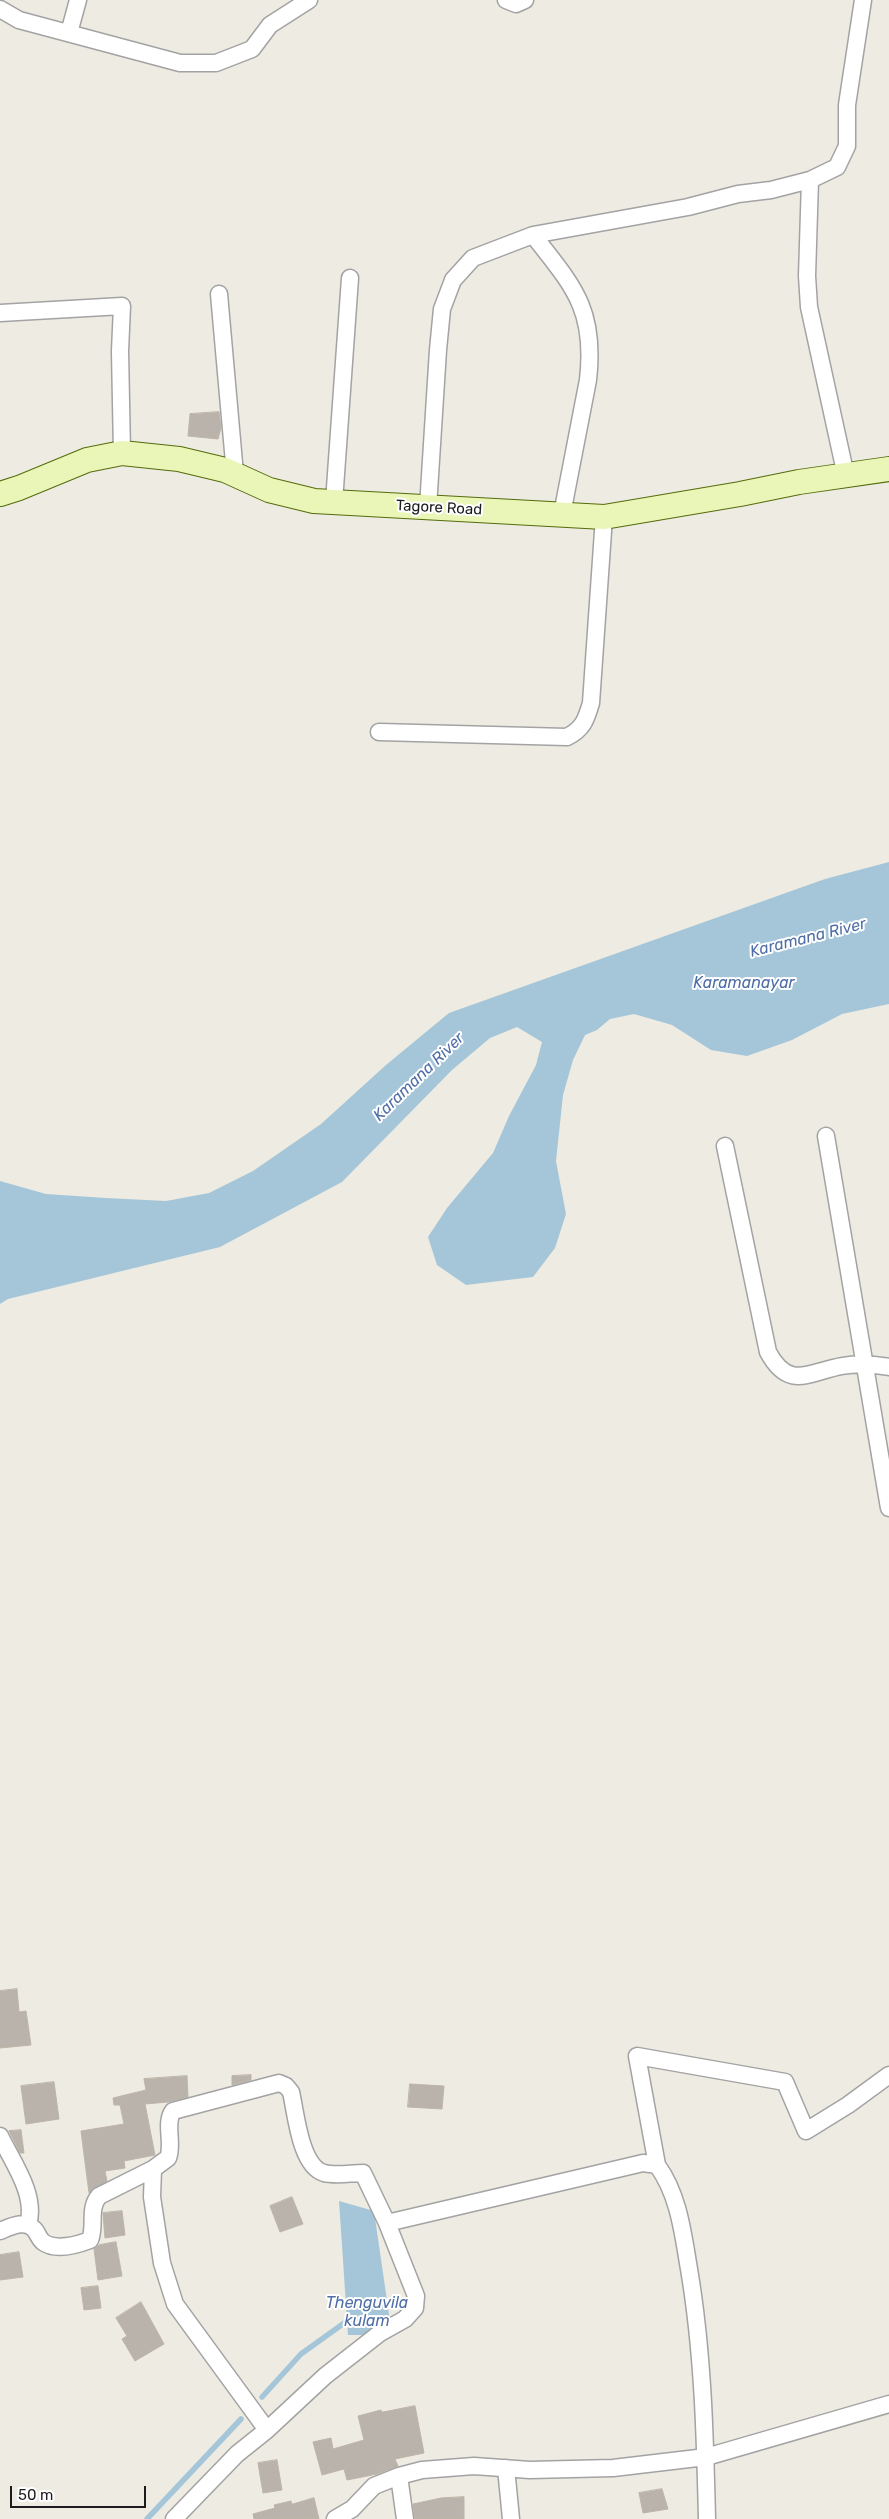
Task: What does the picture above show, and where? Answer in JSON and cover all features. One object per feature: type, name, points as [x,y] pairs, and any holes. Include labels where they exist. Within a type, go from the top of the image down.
[{"type":"street","points":[[69,33],[78,0]]},
{"type":"street","points":[[0,9],[19,20],[180,63],[216,63],[252,49],[270,25],[291,6],[309,0]]},
{"type":"street","points":[[506,0],[516,4],[525,0]]},
{"type":"street","points":[[428,507],[439,334],[442,309],[453,280],[474,258],[533,234],[688,207],[810,180],[836,167],[847,146],[847,105],[863,0]]},
{"type":"street","points":[[810,180],[807,276],[809,307],[846,476]]},
{"type":"street","points":[[533,234],[572,284],[583,310],[589,331],[590,360],[588,380],[562,514]]},
{"type":"street","points":[[334,502],[350,278]]},
{"type":"street","points":[[219,294],[235,474]]},
{"type":"street","points":[[0,313],[122,306],[120,351],[122,453]]},
{"type":"street","name":"Tagore Road","points":[[0,497],[87,460],[122,453],[179,459],[235,474],[269,490],[314,501],[604,517],[889,469]]},
{"type":"street","points":[[379,732],[567,737],[579,731],[586,720],[591,702],[604,517]]},
{"type":"street","points":[[826,1136],[866,1363],[889,1508]]},
{"type":"street","points":[[725,1146],[768,1352],[777,1368],[790,1375],[805,1376],[842,1366],[866,1363],[889,1367]]},
{"type":"street","points":[[707,2519],[702,2363],[696,2308],[682,2226],[666,2177],[657,2165],[637,2056],[785,2082],[806,2131],[848,2106],[889,2075]]},
{"type":"street","points":[[0,2231],[20,2224],[28,2225],[34,2229],[43,2242],[52,2246],[80,2244],[90,2240],[93,2231],[92,2211],[94,2202],[99,2196],[153,2169],[168,2158],[171,2152],[169,2122],[174,2111],[279,2083],[286,2086],[291,2092],[304,2151],[314,2166],[323,2173],[363,2173],[387,2223],[416,2296],[415,2308],[406,2319],[380,2333],[325,2376],[267,2430],[237,2454],[180,2517]]},
{"type":"street","points":[[0,2136],[30,2200],[31,2215],[28,2225]]},
{"type":"street","points":[[387,2223],[643,2163],[657,2165]]},
{"type":"street","points":[[153,2169],[152,2197],[162,2263],[176,2304],[267,2430]]},
{"type":"street","points":[[335,2519],[352,2509],[374,2486],[399,2476],[422,2470],[474,2466],[506,2468],[613,2468],[706,2457],[889,2404]]},
{"type":"street","points":[[506,2468],[512,2519]]},
{"type":"street","points":[[399,2476],[404,2519]]},
{"type":"water","name":"Karamanayar","points":[[889,862],[889,1004],[842,1014],[792,1040],[747,1056],[711,1050],[672,1025],[634,1014],[610,1019],[597,1030],[585,1035],[573,1060],[563,1095],[556,1161],[566,1214],[555,1248],[533,1277],[466,1285],[437,1265],[428,1237],[447,1208],[493,1153],[509,1116],[536,1065],[542,1042],[517,1027],[490,1038],[452,1070],[342,1182],[220,1247],[8,1299],[0,1304],[0,1181],[46,1194],[106,1198],[166,1201],[209,1193],[253,1171],[321,1124],[386,1065],[449,1013],[825,879]]},
{"type":"water","name":"Thenguvila kulam","points":[[339,2201],[374,2211],[392,2335],[348,2335]]},
{"type":"building","points":[[219,412],[221,428],[218,439],[188,436],[190,414]]},
{"type":"building","points":[[17,1989],[19,2012],[26,2011],[31,2045],[0,2048],[0,1991]]},
{"type":"building","points":[[251,2075],[251,2080],[232,2085],[232,2076]]},
{"type":"building","points":[[187,2076],[188,2097],[168,2102],[145,2104],[155,2155],[124,2161],[125,2168],[105,2171],[107,2181],[89,2193],[81,2131],[124,2124],[120,2105],[114,2105],[113,2098],[146,2090],[144,2079]]},
{"type":"building","points":[[54,2082],[59,2119],[26,2124],[21,2086]]},
{"type":"building","points":[[410,2084],[444,2086],[442,2109],[408,2107]]},
{"type":"building","points":[[21,2130],[24,2153],[20,2153],[9,2131]]},
{"type":"building","points":[[292,2197],[303,2224],[280,2232],[270,2206]]},
{"type":"building","points":[[122,2211],[125,2235],[105,2238],[103,2213]]},
{"type":"building","points":[[116,2242],[122,2276],[98,2280],[94,2249],[99,2245]]},
{"type":"building","points":[[19,2252],[23,2277],[0,2280],[0,2255]]},
{"type":"building","points":[[98,2286],[101,2308],[84,2310],[81,2288]]},
{"type":"building","points":[[141,2302],[164,2344],[135,2361],[122,2339],[127,2336],[116,2318]]},
{"type":"building","points":[[415,2406],[424,2453],[395,2459],[398,2466],[377,2474],[347,2480],[344,2469],[322,2475],[313,2442],[331,2438],[333,2449],[364,2440],[358,2416],[381,2410],[382,2412]]},
{"type":"building","points":[[277,2460],[282,2490],[263,2493],[258,2463]]},
{"type":"building","points":[[662,2489],[668,2509],[643,2513],[639,2493]]},
{"type":"building","points":[[464,2497],[464,2519],[415,2519],[413,2504],[441,2498]]},
{"type":"building","points":[[314,2498],[319,2519],[254,2519],[253,2514],[275,2508],[274,2505],[291,2501],[292,2504]]},
{"type":"waterway","points":[[262,2397],[301,2354],[347,2321],[352,2315]]},
{"type":"waterway","points":[[147,2519],[241,2419]]},
{"type":"water label","name":"Karamana River","points":[[808,938]]},
{"type":"water label","name":"Karamana River","points":[[419,1077]]}]
